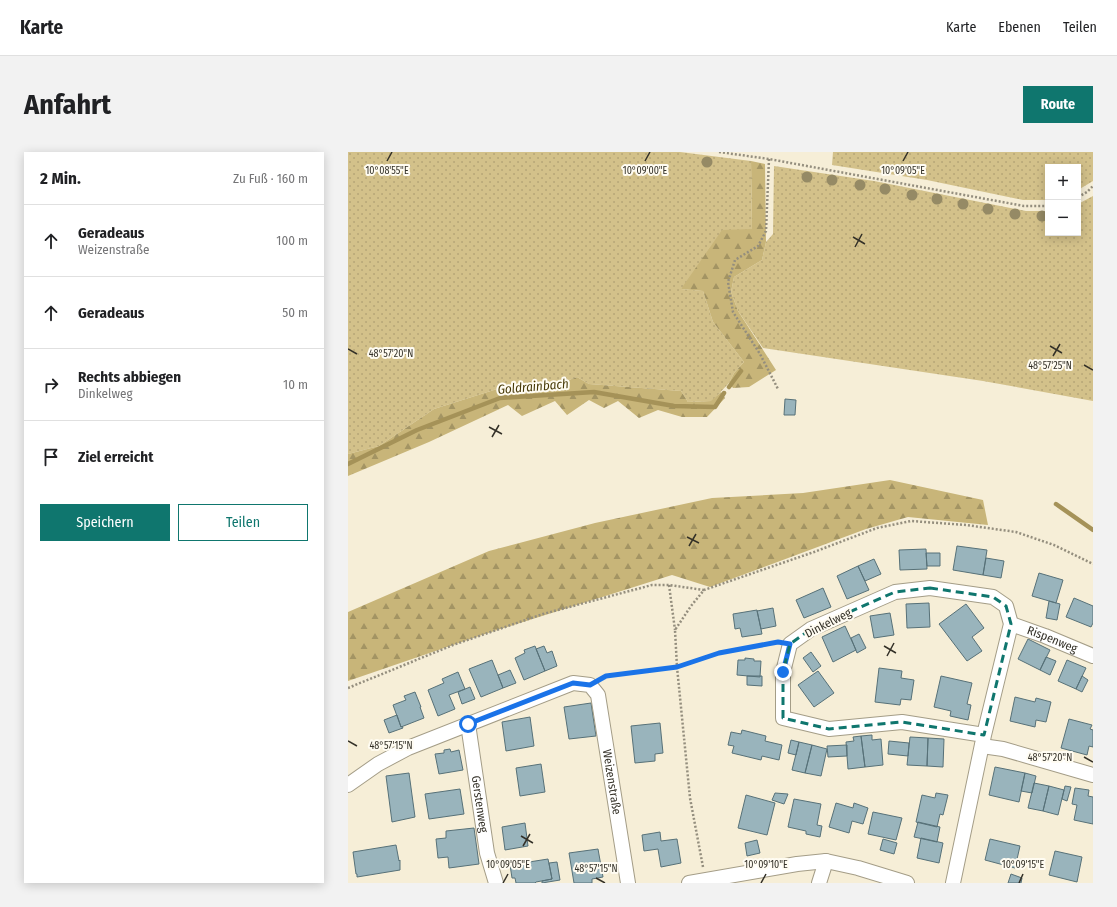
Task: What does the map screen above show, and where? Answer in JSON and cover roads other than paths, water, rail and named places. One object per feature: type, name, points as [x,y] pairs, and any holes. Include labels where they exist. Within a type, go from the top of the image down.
[{"type":"street","name":"Dinkelweg","points":[[983,740],[902,722],[829,729],[783,718],[783,672],[790,644],[811,629],[895,592],[930,588],[993,597],[1006,606],[1012,624]]},
{"type":"street","name":"Rispenweg","points":[[1012,624],[1093,656]]},
{"type":"street","points":[[953,883],[983,740],[1012,624]]},
{"type":"street","name":"Weizenstraße","points":[[468,724],[573,683],[590,685],[598,695],[628,883]]},
{"type":"street","points":[[348,785],[378,764],[408,748],[468,724]]},
{"type":"street","name":"Gerstenweg","points":[[468,724],[488,853],[496,883]]},
{"type":"street","points":[[983,740],[1003,749],[1093,775]]},
{"type":"street","points":[[689,883],[797,864],[826,861],[858,868],[907,883]]},
{"type":"street","points":[[819,883],[826,861]]},
{"type":"waterway","name":"Goldrainbach","points":[[729,387],[741,371]]},
{"type":"waterway","name":"Goldrainbach","points":[[348,464],[417,430],[500,398],[594,392],[674,406],[715,407],[724,393]]},
{"type":"waterway","name":"Goldrainbach","points":[[1056,504],[1093,530]]}]
